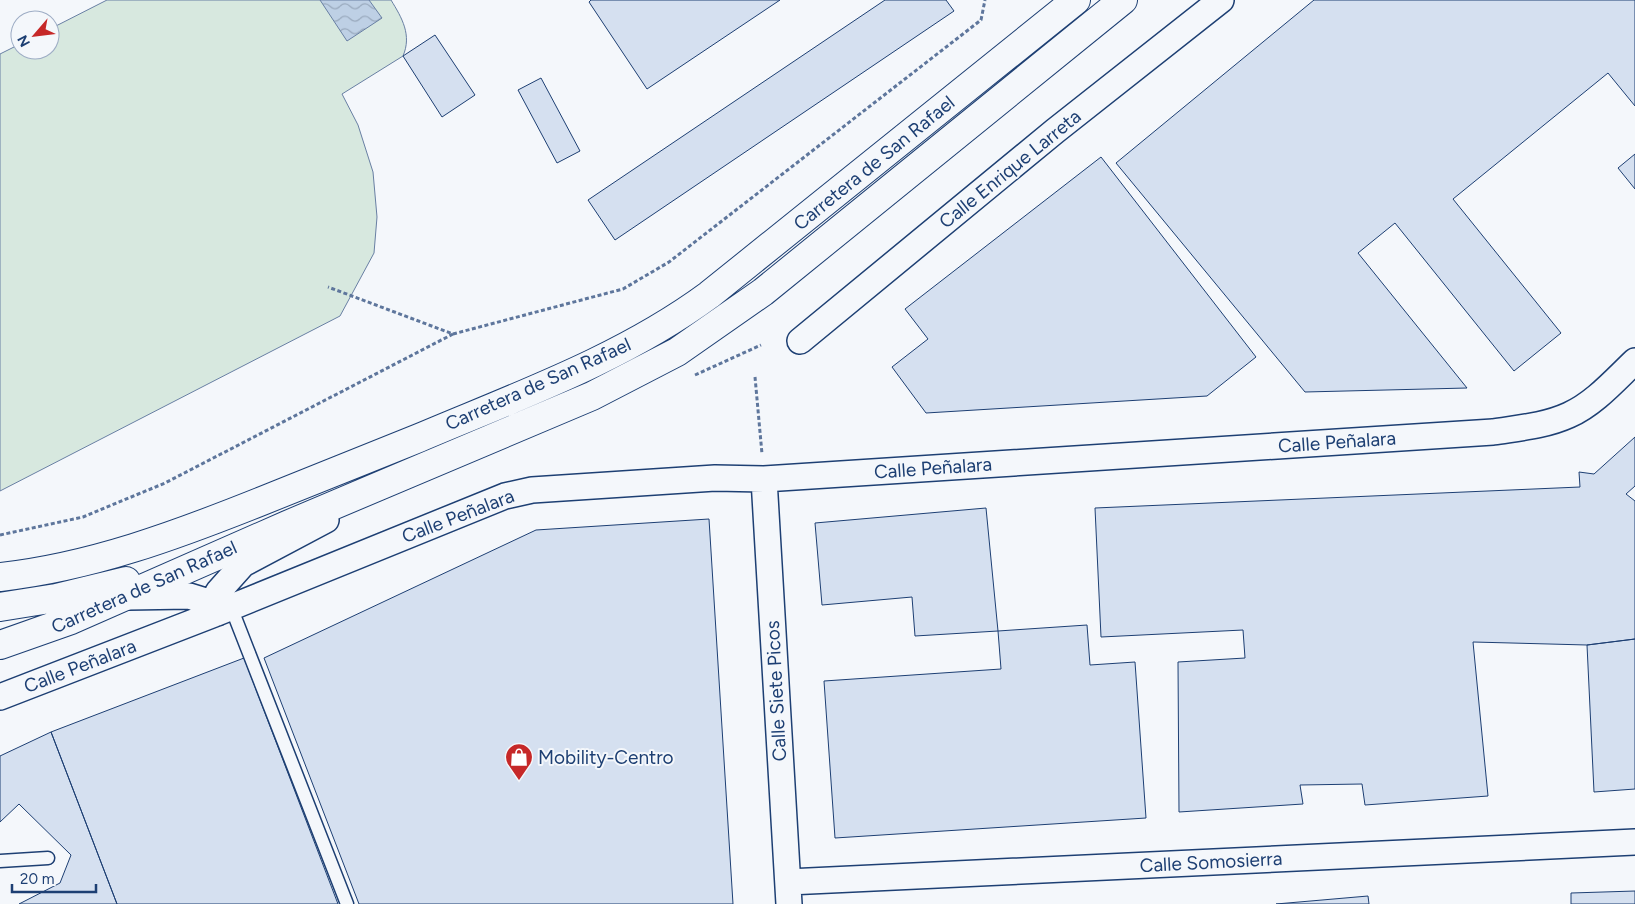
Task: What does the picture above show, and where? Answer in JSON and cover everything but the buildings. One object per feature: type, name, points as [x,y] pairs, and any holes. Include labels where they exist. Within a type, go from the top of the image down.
[{"type":"main road","name":"Carretera de San Rafael","points":[[0,577],[92,560],[199,526],[373,457],[570,374],[632,342],[709,295],[1076,0]]},
{"type":"main road","name":"Carretera de San Rafael","points":[[0,645],[47,629],[287,524],[592,396],[652,366],[700,337],[763,292],[1123,0]]},
{"type":"main road","name":"Carretera de San Rafael","points":[[0,606],[56,598],[121,582],[287,524]]},
{"type":"street","name":"Calle Enrique Larreta","points":[[800,341],[1056,131],[1221,0]]},
{"type":"street","name":"Calle Peñalara","points":[[0,697],[514,494],[532,490],[715,478],[764,478],[1493,432],[1539,424],[1570,415],[1604,391],[1635,361]]},
{"type":"street","points":[[224,610],[218,592],[229,577],[243,564],[413,472]]},
{"type":"street","name":"Calle Siete Picos","points":[[764,478],[788,893]]},
{"type":"street","points":[[122,597],[189,596],[224,610]]},
{"type":"street","name":"Calle Somosierra","points":[[788,893],[1635,842]]},
{"type":"lane","points":[[224,610],[347,904]]},
{"type":"lane","points":[[0,861],[48,858]]},
{"type":"path","points":[[0,535],[83,516],[165,483],[453,334],[623,289],[670,262],[981,20],[985,0]]},
{"type":"path","points":[[328,287],[453,334]]},
{"type":"path","points":[[755,377],[762,454]]},
{"type":"shaded area","points":[[107,0],[391,0],[402,20],[406,34],[406,48],[403,56],[342,94],[358,125],[373,172],[377,217],[374,253],[340,316],[0,491],[0,54],[10,49],[10,60],[60,60],[60,24]]},
{"type":"water","points":[[320,0],[369,0],[382,18],[347,41]]},
{"type":"place","name":"Mobility-Centro","points":[[519,781]]}]
